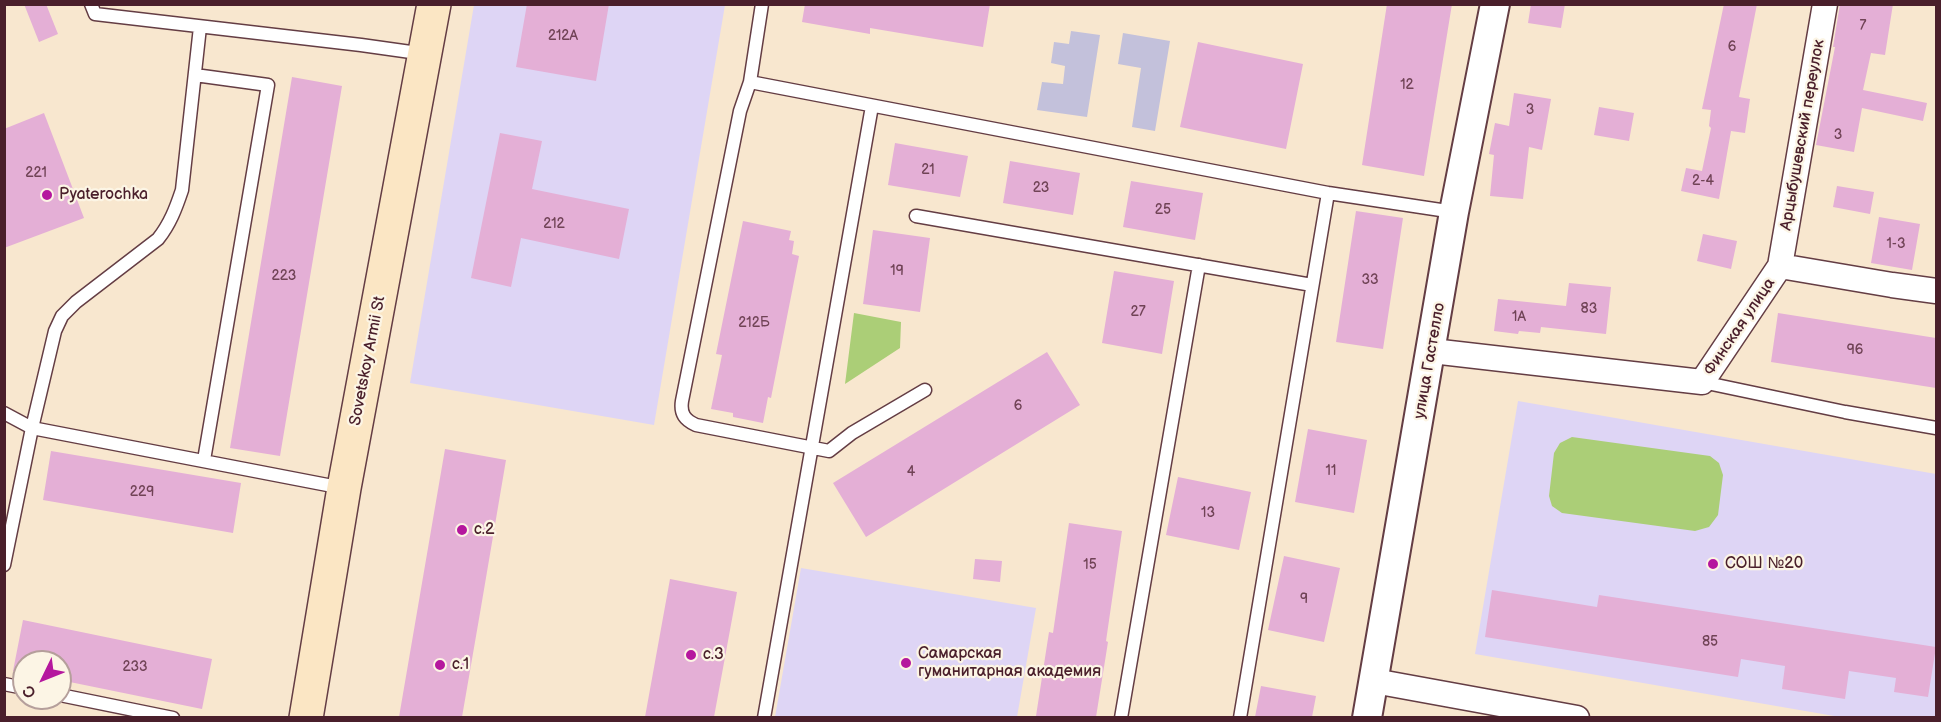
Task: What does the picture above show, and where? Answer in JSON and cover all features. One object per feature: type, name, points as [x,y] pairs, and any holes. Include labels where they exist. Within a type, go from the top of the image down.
[{"type":"main road","name":"Sovetskoy Armii St","points":[[306,717],[344,488],[435,4]]},
{"type":"street","name":"улица Гастелло","points":[[1367,717],[1432,351],[1454,212],[1495,4]]},
{"type":"street","name":"Арцыбушевский переулок","points":[[1780,266],[1825,4]]},
{"type":"street","name":"Финская улица","points":[[1432,351],[1702,382],[1780,266],[1936,291]]},
{"type":"street","points":[[1374,681],[1577,717]]},
{"type":"lane","points":[[91,4],[95,14],[426,54]]},
{"type":"lane","points":[[762,4],[750,82],[740,111],[681,409],[688,421],[696,425],[830,451],[852,433],[924,390]]},
{"type":"lane","points":[[4,564],[54,331],[62,316],[76,302],[158,239],[175,211],[182,190],[200,27]]},
{"type":"lane","points":[[195,75],[267,85],[204,460]]},
{"type":"lane","points":[[750,82],[1328,193],[1454,212]]},
{"type":"lane","points":[[764,717],[873,106]]},
{"type":"lane","points":[[1240,717],[1328,193]]},
{"type":"lane","points":[[916,216],[1312,285]]},
{"type":"lane","points":[[1121,717],[1199,265]]},
{"type":"lane","points":[[1702,382],[1845,412],[1936,428]]},
{"type":"lane","points":[[4,413],[32,428],[344,488]]},
{"type":"lane","points":[[4,504],[17,498]]},
{"type":"lane","points":[[72,698],[172,717]]},
{"type":"shaded area","points":[[474,5],[725,5],[654,425],[410,383]]},
{"type":"shaded area","points":[[1071,31],[1100,35],[1087,117],[1037,110],[1042,82],[1063,84],[1065,66],[1051,63],[1054,42],[1069,44]]},
{"type":"shaded area","points":[[1123,33],[1170,41],[1155,131],[1132,127],[1141,68],[1118,64]]},
{"type":"shaded area","name":"СОШ №20","points":[[1518,401],[1936,474],[1936,717],[1840,717],[1475,654]]},
{"type":"shaded area","name":"Самарская гуманитарная академия","points":[[801,568],[1036,608],[1017,717],[775,717]]},
{"type":"green space","points":[[854,313],[901,322],[900,348],[845,384]]},
{"type":"green space","points":[[1572,437],[1710,456],[1719,463],[1723,475],[1718,515],[1709,527],[1695,531],[1562,513],[1552,506],[1549,496],[1554,453],[1560,443]]},
{"type":"building","points":[[24,4],[46,4],[58,34],[39,42]]},
{"type":"building","points":[[527,4],[609,4],[596,81],[516,67]]},
{"type":"building","points":[[805,4],[990,4],[983,47],[870,28],[870,34],[802,22]]},
{"type":"building","points":[[1387,4],[1452,4],[1424,176],[1362,165]]},
{"type":"building","points":[[1531,4],[1565,4],[1561,28],[1528,23]]},
{"type":"building","points":[[1724,4],[1757,4],[1739,97],[1750,99],[1745,133],[1731,131],[1719,199],[1681,191],[1686,168],[1702,171],[1711,128],[1709,126],[1711,110],[1702,109]]},
{"type":"building","points":[[1840,4],[1893,4],[1885,55],[1871,53],[1863,90],[1927,103],[1923,121],[1862,108],[1854,152],[1816,145],[1835,47],[1833,47]]},
{"type":"building","points":[[1198,42],[1303,64],[1286,149],[1180,127]]},
{"type":"building","points":[[292,77],[342,86],[280,456],[230,448]]},
{"type":"building","points":[[1514,93],[1551,99],[1542,150],[1529,147],[1523,199],[1490,196],[1494,155],[1489,154],[1495,123],[1509,126]]},
{"type":"building","points":[[1599,107],[1634,113],[1629,141],[1594,135]]},
{"type":"building","points":[[44,113],[84,218],[4,248],[4,129]]},
{"type":"building","points":[[500,133],[542,141],[532,189],[629,209],[619,259],[521,238],[511,287],[471,278]]},
{"type":"building","points":[[895,143],[968,156],[960,197],[888,185]]},
{"type":"building","points":[[1010,161],[1080,173],[1073,215],[1003,203]]},
{"type":"building","points":[[1131,181],[1203,193],[1195,240],[1123,227]]},
{"type":"building","points":[[1837,186],[1874,192],[1870,214],[1833,207]]},
{"type":"building","points":[[1356,211],[1403,218],[1383,349],[1336,342]]},
{"type":"building","points":[[1879,217],[1920,224],[1912,270],[1871,263]]},
{"type":"building","points":[[743,221],[791,231],[789,240],[794,241],[792,254],[799,256],[771,398],[768,397],[763,423],[733,417],[733,413],[711,409],[722,355],[716,354]]},
{"type":"building","points":[[873,230],[930,238],[920,312],[863,304]]},
{"type":"building","points":[[1703,234],[1737,241],[1731,269],[1697,261]]},
{"type":"building","points":[[1114,271],[1174,281],[1162,354],[1102,343]]},
{"type":"building","points":[[1569,283],[1611,287],[1606,334],[1541,327],[1540,333],[1519,331],[1518,334],[1494,331],[1498,299],[1566,306]]},
{"type":"building","points":[[1778,313],[1936,338],[1936,388],[1771,362]]},
{"type":"building","points":[[1047,352],[1080,405],[866,537],[833,483]]},
{"type":"building","points":[[1308,429],[1367,440],[1354,513],[1295,502]]},
{"type":"building","points":[[445,449],[506,460],[480,613],[462,717],[399,717]]},
{"type":"building","points":[[51,451],[241,483],[233,533],[43,500]]},
{"type":"building","points":[[1178,477],[1251,492],[1239,550],[1166,535]]},
{"type":"building","points":[[1069,523],[1122,531],[1096,717],[1036,716],[1049,632],[1053,633]]},
{"type":"building","points":[[1284,556],[1340,568],[1324,642],[1268,630]]},
{"type":"building","points":[[975,559],[1002,561],[1000,582],[973,579]]},
{"type":"building","name":"с.3","points":[[670,579],[737,592],[714,717],[645,717]]},
{"type":"building","points":[[1492,590],[1597,607],[1599,595],[1936,647],[1928,697],[1894,692],[1896,678],[1849,671],[1845,699],[1782,689],[1785,666],[1741,659],[1738,677],[1485,637]]},
{"type":"building","points":[[23,620],[212,659],[202,709],[72,682],[72,650],[17,650]]},
{"type":"building","points":[[1261,686],[1316,696],[1312,717],[1255,717]]},
{"type":"place","name":"Pyaterochka","points":[[47,195]]},
{"type":"place","name":"с.2","points":[[462,530]]},
{"type":"place","name":"СОШ №20","points":[[1713,564]]},
{"type":"place","name":"с.3","points":[[691,655]]},
{"type":"place","name":"Самарская гуманитарная академия","points":[[906,663]]},
{"type":"place","name":"с.1","points":[[440,665]]}]
